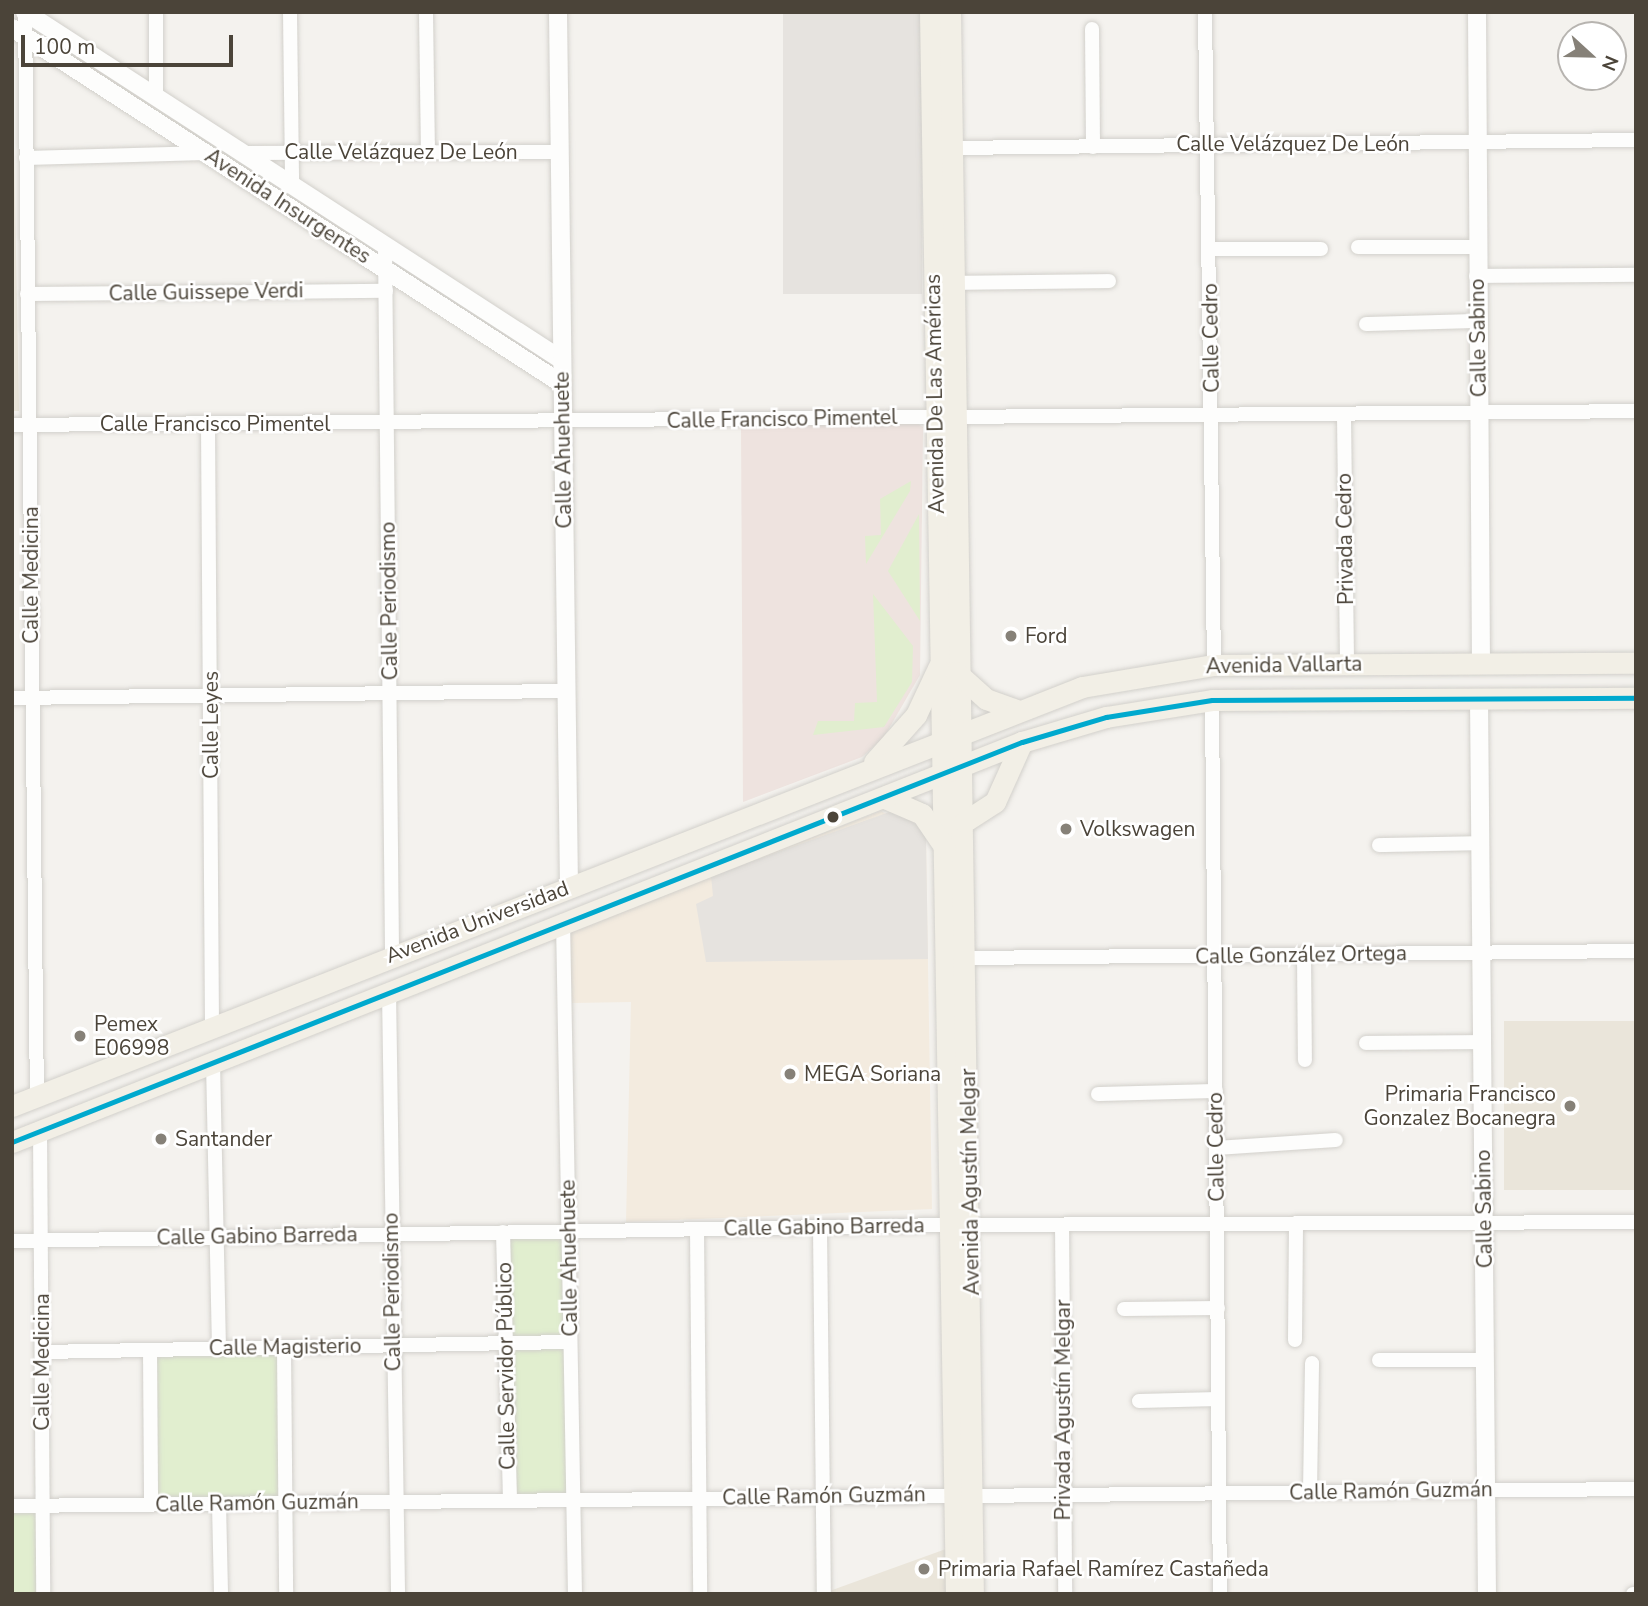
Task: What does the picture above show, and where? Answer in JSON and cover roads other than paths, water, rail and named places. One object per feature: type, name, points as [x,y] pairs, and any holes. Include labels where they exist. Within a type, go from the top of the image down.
[{"type":"main road","name":"Avenida De Las Américas","points":[[930,12],[953,773]]},
{"type":"main road","name":"Avenida De Las Américas","points":[[944,416],[951,283],[950,12]]},
{"type":"main road","name":"Avenida Vallarta","points":[[950,736],[1082,687],[1214,664],[1636,663]]},
{"type":"main road","points":[[862,771],[916,715],[948,668],[986,699],[1016,710]]},
{"type":"main road","name":"Avenida Vallarta","points":[[953,773],[1022,742],[1106,717],[1212,700],[1636,698]]},
{"type":"main road","name":"Avenida Universidad","points":[[12,1106],[950,736]]},
{"type":"main road","points":[[964,822],[995,802],[1022,742]]},
{"type":"main road","name":"Avenida Universidad","points":[[12,1142],[563,921],[953,773]]},
{"type":"main road","name":"Avenida Agustín Melgar","points":[[953,773],[964,822],[967,958],[962,1225]]},
{"type":"main road","name":"Avenida Agustín Melgar","points":[[953,773],[949,853],[962,1225],[965,1494],[973,1594]]},
{"type":"main road","points":[[885,799],[922,814],[949,853]]},
{"type":"main road","name":"Avenida Agustín Melgar","points":[[956,1594],[965,1494]]},
{"type":"street","name":"Calle Medicina","points":[[25,12],[19,32],[26,158],[37,1096]]},
{"type":"street","name":"Avenida Insurgentes","points":[[25,12],[562,360]]},
{"type":"street","points":[[156,12],[156,96]]},
{"type":"street","points":[[290,12],[292,185]]},
{"type":"street","points":[[426,12],[428,152]]},
{"type":"street","name":"Calle Ahuehuete","points":[[558,12],[569,887]]},
{"type":"street","name":"Calle Cedro","points":[[1205,12],[1214,664]]},
{"type":"street","name":"Calle Sabino","points":[[1477,12],[1476,321],[1480,664]]},
{"type":"street","points":[[1092,29],[1093,147]]},
{"type":"street","name":"Avenida Insurgentes","points":[[19,32],[562,384]]},
{"type":"street","name":"Calle Velázquez De León","points":[[951,148],[1636,140]]},
{"type":"street","points":[[26,158],[207,152]]},
{"type":"street","name":"Calle Velázquez De León","points":[[242,153],[560,152]]},
{"type":"street","name":"Calle Periodismo","points":[[385,247],[392,955]]},
{"type":"street","points":[[1358,247],[1476,247]]},
{"type":"street","points":[[1210,249],[1321,249]]},
{"type":"street","points":[[1476,276],[1636,275]]},
{"type":"street","points":[[951,283],[1109,281]]},
{"type":"street","name":"Calle Guissepe Verdi","points":[[27,294],[386,291]]},
{"type":"street","points":[[1366,324],[1476,321]]},
{"type":"street","name":"Calle Francisco Pimentel","points":[[12,425],[1636,411]]},
{"type":"street","name":"Privada Cedro","points":[[1343,415],[1347,664]]},
{"type":"street","name":"Calle Leyes","points":[[208,425],[212,1025]]},
{"type":"street","points":[[12,698],[565,691]]},
{"type":"street","name":"Calle Sabino","points":[[1479,698],[1487,1594]]},
{"type":"street","name":"Calle Cedro","points":[[1212,700],[1220,1594]]},
{"type":"street","points":[[1379,845],[1480,843]]},
{"type":"street","name":"Calle Ahuehuete","points":[[563,921],[575,1594]]},
{"type":"street","name":"Calle González Ortega","points":[[967,958],[1636,951]]},
{"type":"street","points":[[1304,955],[1306,1060]]},
{"type":"street","name":"Calle Periodismo","points":[[389,991],[398,1594]]},
{"type":"street","points":[[1366,1044],[1482,1042]]},
{"type":"street","points":[[213,1062],[219,1349]]},
{"type":"street","points":[[1098,1094],[1216,1091]]},
{"type":"street","name":"Calle Medicina","points":[[40,1130],[43,1594]]},
{"type":"street","points":[[1216,1148],[1336,1140]]},
{"type":"street","name":"Calle Gabino Barreda","points":[[12,1241],[962,1225],[1636,1222]]},
{"type":"street","points":[[1295,1340],[1296,1223]]},
{"type":"street","name":"Privada Agustín Melgar","points":[[1062,1225],[1065,1594]]},
{"type":"street","points":[[820,1227],[824,1594]]},
{"type":"street","points":[[696,1229],[700,1594]]},
{"type":"street","name":"Calle Servidor Público","points":[[503,1232],[510,1500]]},
{"type":"street","points":[[1124,1309],[1217,1308]]},
{"type":"street","name":"Calle Magisterio","points":[[42,1352],[570,1342]]},
{"type":"street","points":[[284,1346],[286,1594]]},
{"type":"street","points":[[150,1350],[151,1505]]},
{"type":"street","points":[[1379,1360],[1485,1360]]},
{"type":"street","points":[[1310,1492],[1312,1363]]},
{"type":"street","points":[[1139,1401],[1218,1399]]},
{"type":"street","name":"Calle Ramón Guzmán","points":[[12,1506],[575,1498],[1636,1489]]},
{"type":"street","points":[[219,1504],[221,1594]]},
{"type":"place","name":"Ford","points":[[1011,636]]},
{"type":"place","name":"Volkswagen","points":[[1066,829]]},
{"type":"place","name":"Pemex E06998","points":[[80,1036]]},
{"type":"place","name":"MEGA Soriana","points":[[790,1074]]},
{"type":"place","name":"Primaria Francisco Gonzalez Bocanegra","points":[[1570,1106]]},
{"type":"place","name":"Santander","points":[[161,1139]]},
{"type":"place","name":"Primaria Rafael Ramírez Castañeda","points":[[924,1569]]}]
